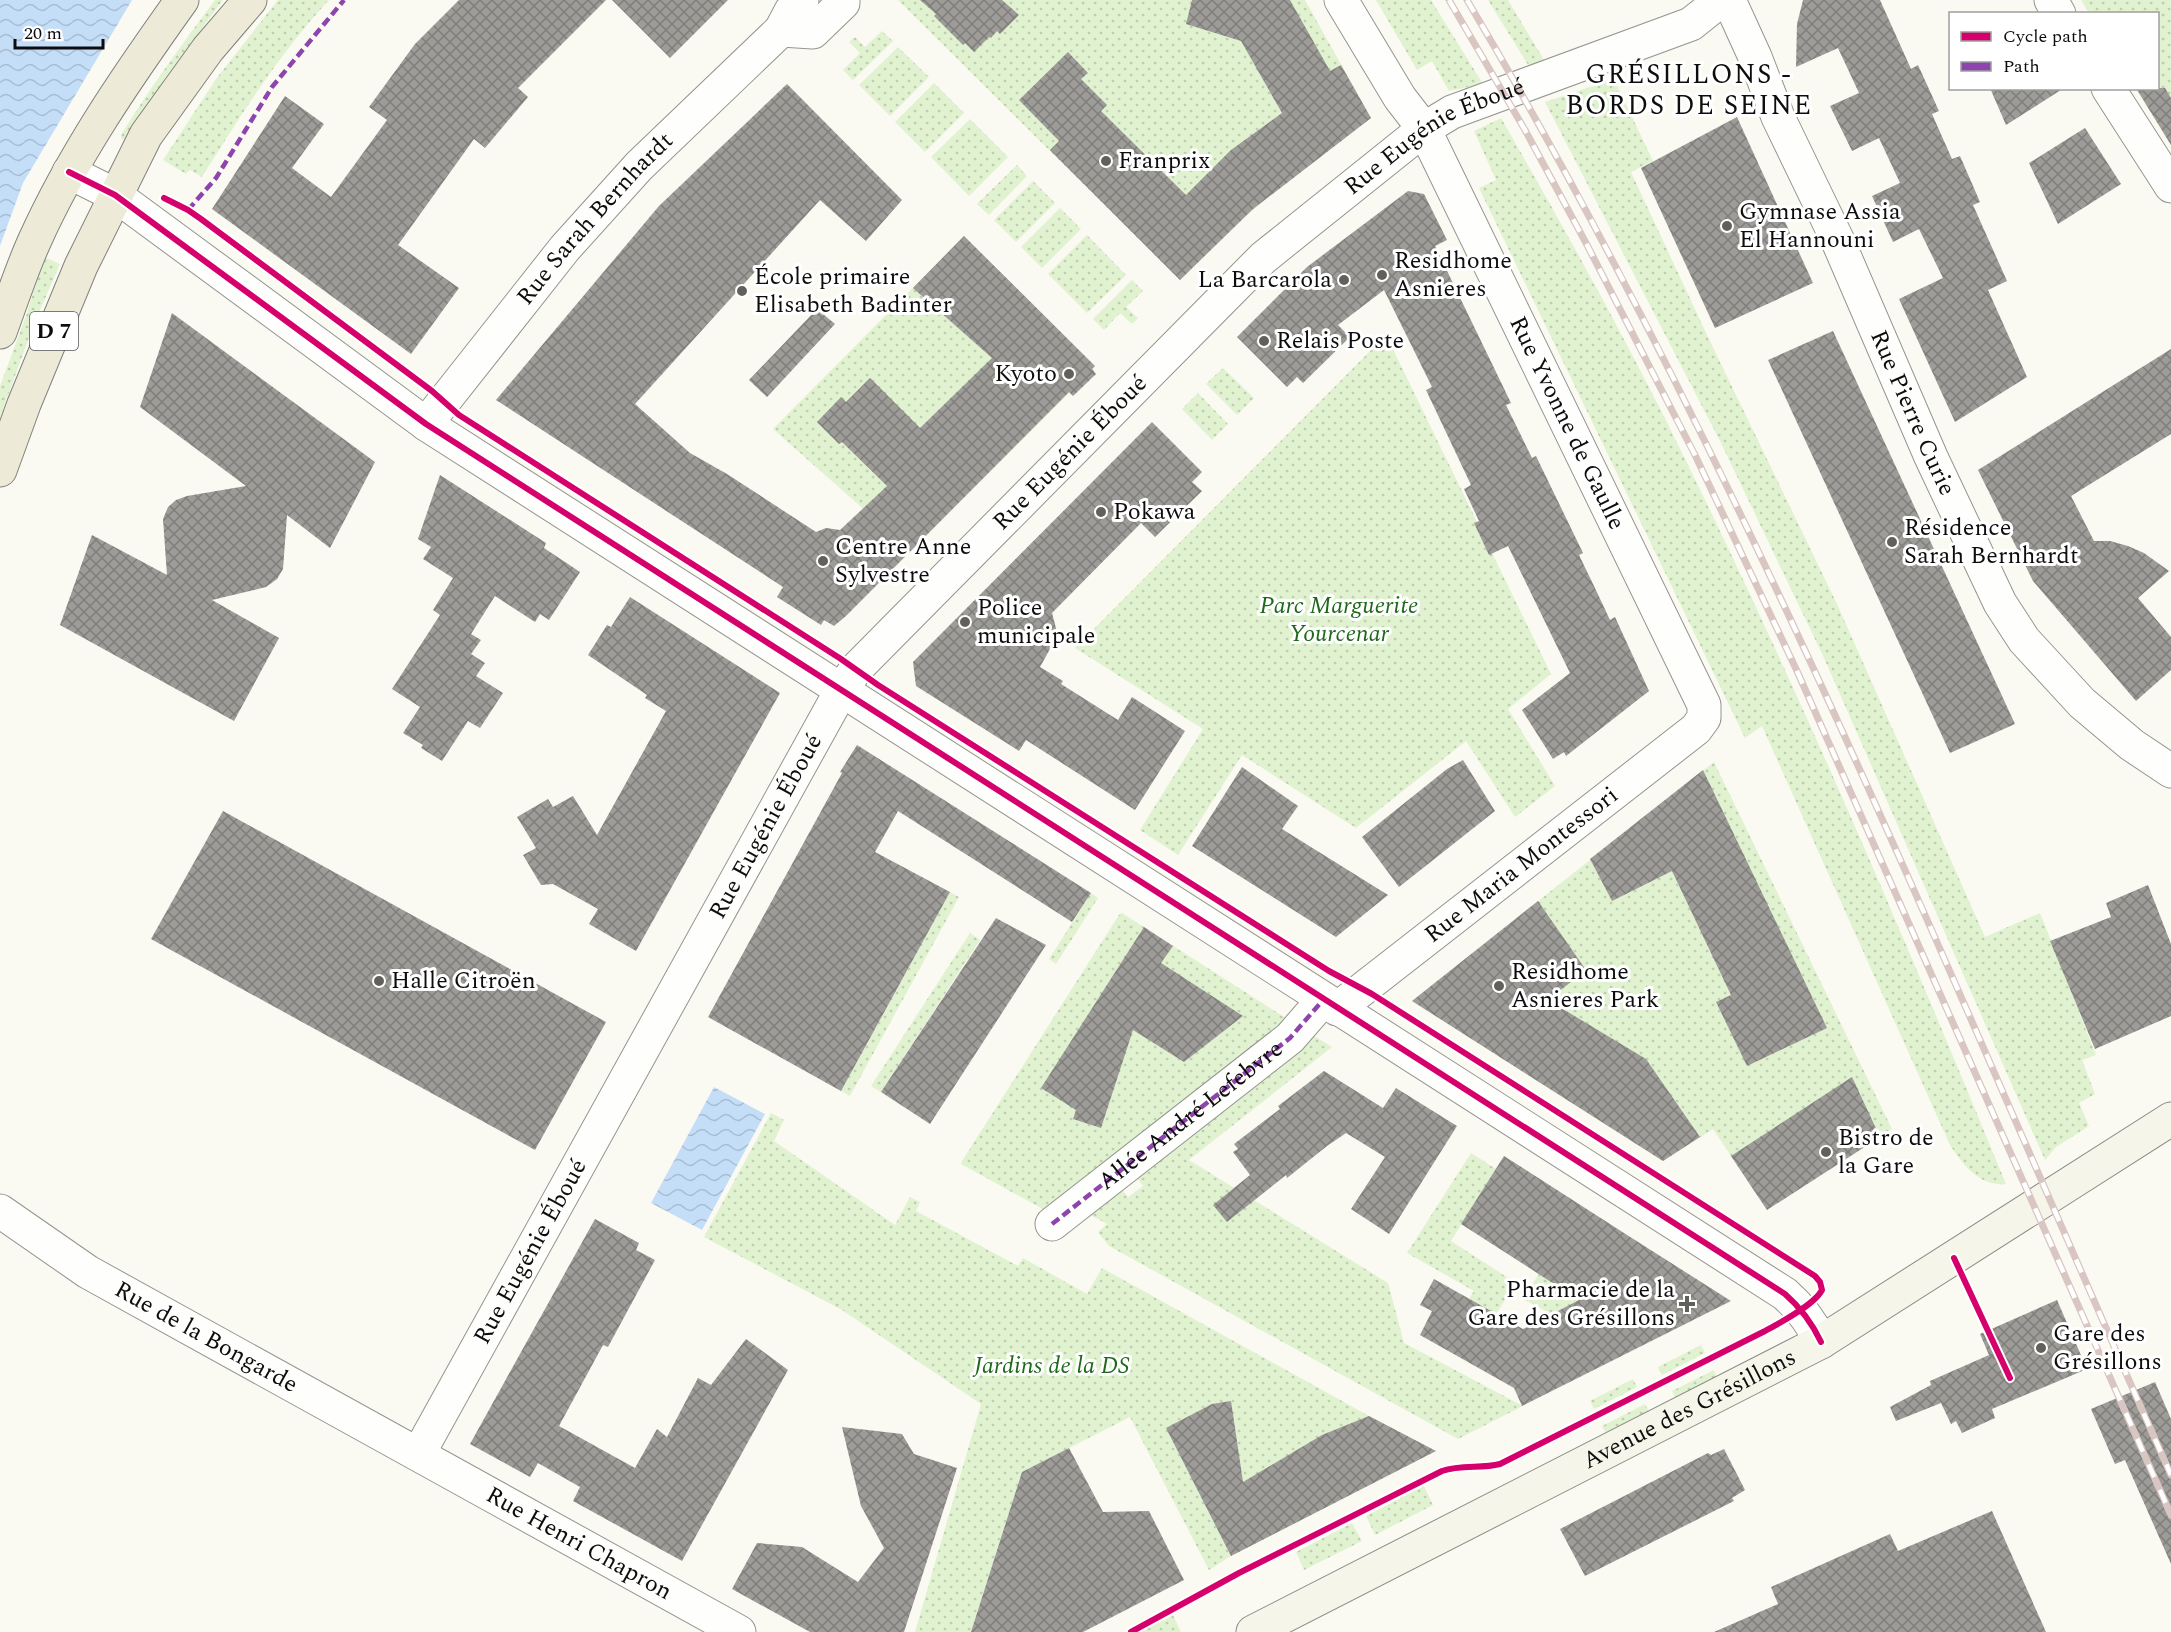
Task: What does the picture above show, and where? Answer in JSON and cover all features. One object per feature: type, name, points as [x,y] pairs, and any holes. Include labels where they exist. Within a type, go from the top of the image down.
[{"type":"main road","name":"D 7","points":[[0,332],[34,242],[69,172],[94,128],[182,0]]},
{"type":"main road","name":"D 7","points":[[0,470],[24,404],[81,266],[146,135],[208,48],[250,0]]},
{"type":"main road","name":"Avenue des Grésillons","points":[[1253,1632],[1821,1342],[2171,1119]]},
{"type":"street","name":"Rue Sarah Bernhardt","points":[[426,424],[565,248],[639,166],[781,30],[791,11],[802,0]]},
{"type":"street","points":[[781,30],[813,32],[843,0]]},
{"type":"street","points":[[1341,0],[1400,98],[1424,129]]},
{"type":"street","name":"Rue Eugénie Éboué","points":[[419,1453],[841,691],[856,669],[1263,258],[1424,129],[1452,112],[1691,24],[1721,0]]},
{"type":"street","name":"Rue Pierre Curie","points":[[1729,0],[1755,57],[1778,117],[1841,249],[1931,457],[2000,603],[2024,640],[2082,703],[2132,745],[2171,771]]},
{"type":"street","points":[[2109,90],[2171,186]]},
{"type":"street","name":"Rue Yvonne de Gaulle","points":[[1424,129],[1704,705],[1704,718]]},
{"type":"street","points":[[69,172],[115,195],[426,424],[1785,1294],[1801,1308],[1821,1342]]},
{"type":"street","name":"Rue Maria Montessori","points":[[1330,1004],[1696,729],[1704,718]]},
{"type":"street","name":"Allée André Lefebvre","points":[[1052,1224],[1290,1038],[1330,1004]]},
{"type":"street","name":"Rue de la Bongarde","points":[[0,1210],[88,1272],[419,1453]]},
{"type":"street","name":"Rue Henri Chapron","points":[[419,1453],[740,1632]]},
{"type":"green space","points":[[215,0],[223,0],[165,78],[127,138],[122,140],[121,135],[143,100]]},
{"type":"green space","points":[[278,0],[329,0],[277,63],[202,177],[190,170],[186,174],[163,160],[216,79]]},
{"type":"green space","points":[[898,0],[1305,0],[1371,118],[1266,199],[1180,280]]},
{"type":"green space","points":[[1376,0],[1431,0],[1483,84],[1449,91],[1432,61],[1417,70]]},
{"type":"green space","points":[[1488,0],[1508,0],[1544,60],[1530,68]]},
{"type":"green space","points":[[2081,0],[2171,0],[2171,145],[2137,90],[2159,90],[2159,12],[2088,12]]},
{"type":"green space","points":[[882,31],[893,41],[853,80],[843,70],[860,53],[849,42],[855,37],[865,47]]},
{"type":"green space","points":[[898,47],[929,77],[890,116],[859,85]]},
{"type":"green space","points":[[1614,79],[1653,161],[1631,172],[1837,604],[1985,937],[2040,913],[2096,1055],[2082,1060],[2095,1094],[2079,1103],[2089,1126],[2056,1147],[2045,1160],[1824,658],[1721,443],[1545,102]]},
{"type":"green space","points":[[934,83],[964,113],[925,152],[895,122]]},
{"type":"green space","points":[[1501,118],[1620,332],[1730,552],[1853,821],[2006,1184],[1988,1182],[1980,1178],[1967,1167],[1950,1145],[1762,726],[1745,738],[1479,188],[1496,180],[1474,131]]},
{"type":"green space","points":[[970,119],[1008,157],[969,196],[931,157]]},
{"type":"green space","points":[[1017,165],[1027,176],[989,215],[977,204]]},
{"type":"green space","points":[[1033,181],[1055,203],[1016,242],[994,220]]},
{"type":"green space","points":[[1060,208],[1081,229],[1042,268],[1021,247]]},
{"type":"green space","points":[[1087,235],[1126,275],[1087,313],[1048,274]]},
{"type":"green space","points":[[964,236],[1095,366],[1093,369],[1096,374],[1073,396],[1069,393],[911,551],[773,429]]},
{"type":"green space","points":[[44,257],[60,264],[34,324],[0,417],[0,386],[26,316]]},
{"type":"green space","points":[[1132,280],[1143,291],[1126,307],[1138,318],[1132,324],[1120,313],[1104,330],[1093,319]]},
{"type":"green space","name":"Parc Marguerite Yourcenar","points":[[1386,335],[1551,674],[1508,709],[1555,786],[1515,817],[1466,741],[1356,828],[1242,755],[1178,855],[1140,830],[1203,729],[1075,648]]},
{"type":"green space","points":[[1223,368],[1254,398],[1237,415],[1206,384]]},
{"type":"green space","points":[[1198,393],[1228,424],[1212,440],[1182,409]]},
{"type":"green space","points":[[1714,762],[1892,1129],[1767,1210],[1713,1129],[1663,1161],[1412,1001]]},
{"type":"green space","points":[[950,892],[959,897],[850,1096],[841,1091]]},
{"type":"green space","points":[[1091,893],[1098,898],[1056,964],[1049,959]]},
{"type":"green space","points":[[1122,913],[1292,1022],[1070,1203],[1059,1197],[1050,1213],[961,1164]]},
{"type":"green space","points":[[970,933],[980,940],[881,1092],[871,1086]]},
{"type":"green space","points":[[1308,1032],[1332,1047],[1189,1160],[1388,1283],[1404,1343],[1523,1406],[1458,1439],[1109,1246],[1098,1232],[1107,1224],[1082,1210],[1117,1183],[1128,1197],[1143,1186],[1132,1171]]},
{"type":"green space","name":"Jardins de la DS","points":[[771,1113],[784,1120],[774,1141],[895,1225],[910,1197],[920,1202],[916,1211],[1018,1266],[1023,1258],[1087,1294],[1102,1268],[1436,1451],[1231,1556],[1209,1570],[1130,1417],[1022,1472],[971,1632],[915,1632],[981,1404],[842,1310],[704,1237]]},
{"type":"green space","points":[[1471,1153],[1496,1169],[1451,1241],[1516,1283],[1496,1314],[1469,1299],[1474,1291],[1407,1253]]},
{"type":"green space","points":[[1539,1274],[1579,1300],[1551,1314],[1523,1299]]},
{"type":"green space","points":[[1701,1345],[1705,1353],[1662,1375],[1658,1367]]},
{"type":"green space","points":[[1714,1370],[1717,1378],[1676,1399],[1672,1391]]},
{"type":"green space","points":[[1633,1379],[1637,1387],[1594,1409],[1590,1401]]},
{"type":"green space","points":[[1645,1404],[1649,1412],[1606,1434],[1602,1426]]},
{"type":"green space","points":[[1424,1486],[1433,1505],[1375,1535],[1366,1516]]},
{"type":"green space","points":[[1352,1523],[1362,1541],[1304,1570],[1296,1552]]},
{"type":"green space","points":[[1173,1615],[1181,1632],[1140,1632]]},
{"type":"water","points":[[0,0],[132,0],[23,183],[0,246]]},
{"type":"water","points":[[714,1087],[765,1114],[702,1230],[651,1203]]},
{"type":"building","points":[[459,0],[606,0],[518,88],[528,97],[485,148],[474,139],[398,245],[459,288],[411,354],[212,209],[285,96],[324,124],[292,168],[331,197],[387,120],[369,107],[415,44]]},
{"type":"building","points":[[612,0],[728,0],[670,58]]},
{"type":"building","points":[[920,0],[1002,0],[1019,15],[1000,34],[997,31],[974,52],[965,43],[963,45],[934,16],[936,14]]},
{"type":"building","points":[[1192,0],[1290,0],[1330,71],[1341,65],[1371,118],[1253,209],[1180,280],[1050,150],[1059,141],[1019,100],[1068,52],[1088,73],[1081,79],[1107,105],[1101,111],[1186,195],[1231,150],[1282,113],[1241,41],[1186,24]]},
{"type":"building","points":[[1803,0],[1880,0],[1911,69],[1918,65],[1939,111],[1932,114],[1952,159],[1960,156],[1980,202],[1973,205],[2007,281],[1988,290],[2027,377],[1955,422],[1899,299],[1943,278],[1919,229],[1893,242],[1872,196],[1900,183],[1879,138],[1852,151],[1830,106],[1859,93],[1838,48],[1796,67],[1797,24]]},
{"type":"building","points":[[787,84],[902,200],[866,241],[820,200],[635,404],[690,453],[727,474],[816,532],[826,528],[840,530],[887,486],[842,442],[839,444],[817,422],[841,397],[846,402],[870,378],[920,428],[992,358],[913,288],[964,236],[1095,366],[1092,369],[1096,374],[1073,396],[1069,392],[834,626],[824,620],[821,625],[777,597],[783,587],[496,400],[659,206]]},
{"type":"building","points":[[2165,88],[2171,98],[2171,145],[2137,90]]},
{"type":"building","points":[[1991,90],[2061,90],[2006,125]]},
{"type":"building","name":"Gymnase Assia El Hannouni","points":[[1737,117],[1813,283],[1715,328],[1641,168]]},
{"type":"building","points":[[2085,128],[2121,184],[2058,224],[2029,163]]},
{"type":"building","points":[[1408,191],[1424,194],[1447,240],[1435,246],[1511,403],[1506,405],[1532,458],[1536,456],[1583,553],[1579,555],[1610,620],[1615,617],[1649,691],[1566,756],[1564,752],[1553,759],[1522,710],[1570,673],[1508,546],[1489,555],[1474,523],[1479,521],[1464,489],[1471,485],[1426,390],[1432,387],[1384,290],[1338,325],[1350,337],[1303,383],[1297,377],[1287,387],[1237,337],[1307,267]]},
{"type":"building","points":[[817,309],[835,324],[767,397],[749,380]]},
{"type":"building","points":[[172,313],[375,462],[330,548],[287,515],[283,569],[277,579],[266,587],[212,600],[279,638],[234,721],[60,625],[92,535],[167,575],[163,519],[168,507],[176,500],[187,496],[246,486],[140,407]]},
{"type":"building","name":"Résidence Sarah Bernhardt","points":[[1833,331],[2015,724],[1950,753],[1768,360]]},
{"type":"building","points":[[2171,349],[2171,434],[2071,496],[2094,541],[2110,541],[2128,546],[2144,553],[2169,571],[2138,598],[2171,637],[2171,670],[2136,701],[2033,581],[1978,470]]},
{"type":"building","points":[[1152,422],[1202,472],[1192,482],[1202,491],[1155,537],[1141,523],[1052,613],[1057,632],[1040,667],[1063,681],[1061,684],[1118,720],[1132,697],[1185,731],[1135,810],[1026,740],[1019,751],[916,686],[913,662]]},
{"type":"building","points":[[440,475],[546,543],[544,548],[580,572],[549,620],[540,614],[535,622],[495,596],[471,634],[481,640],[471,654],[485,663],[476,676],[503,693],[480,728],[468,721],[442,761],[421,748],[423,745],[403,733],[420,707],[392,689],[440,615],[433,610],[453,578],[423,559],[431,547],[418,539]]},
{"type":"building","points":[[630,597],[780,693],[636,951],[589,924],[598,909],[553,884],[541,885],[523,855],[536,848],[517,817],[548,799],[553,807],[573,796],[597,835],[666,711],[645,698],[647,695],[588,655],[607,625],[611,627]]},
{"type":"building","points":[[857,745],[1091,893],[1072,922],[898,811],[875,852],[950,892],[841,1091],[708,1017],[842,773],[840,772]]},
{"type":"building","points":[[1463,760],[1495,811],[1399,887],[1362,837],[1447,769]]},
{"type":"building","points":[[1242,767],[1298,806],[1282,829],[1388,895],[1336,937],[1192,846]]},
{"type":"building","points":[[1703,770],[1827,1028],[1747,1066],[1716,1002],[1731,995],[1672,871],[1612,901],[1590,859]]},
{"type":"building","name":"Halle Citroën","points":[[223,811],[606,1022],[535,1150],[151,939]]},
{"type":"building","points":[[2148,885],[2171,944],[2171,1016],[2095,1049],[2050,941],[2111,917],[2106,903]]},
{"type":"building","points":[[1538,901],[1586,970],[1548,1000],[1646,1059],[1700,1137],[1663,1161],[1412,1001]]},
{"type":"building","points":[[996,918],[1046,945],[930,1124],[881,1092]]},
{"type":"building","points":[[1144,927],[1173,946],[1161,963],[1243,1016],[1184,1062],[1133,1030],[1101,1128],[1073,1119],[1076,1110],[1041,1088]]},
{"type":"building","points":[[1324,1071],[1383,1108],[1396,1088],[1457,1126],[1389,1234],[1351,1209],[1385,1157],[1346,1133],[1287,1178],[1286,1175],[1227,1222],[1213,1205],[1250,1175],[1233,1152],[1238,1149],[1234,1144]]},
{"type":"building","points":[[1852,1077],[1880,1137],[1767,1210],[1731,1156]]},
{"type":"building","points":[[1504,1156],[1731,1301],[1522,1406],[1514,1388],[1420,1335],[1432,1311],[1420,1305],[1434,1279],[1523,1329],[1579,1300],[1461,1224]]},
{"type":"building","points":[[595,1219],[639,1243],[636,1250],[655,1260],[608,1347],[603,1345],[559,1426],[635,1468],[657,1429],[667,1437],[698,1378],[711,1385],[746,1339],[788,1370],[682,1561],[573,1501],[580,1487],[538,1463],[530,1477],[470,1444]]},
{"type":"building","points":[[2057,1300],[2087,1369],[1992,1409],[1995,1418],[1962,1433],[1956,1421],[1951,1424],[1941,1403],[1896,1421],[1890,1407],[1931,1385],[1930,1381],[1989,1355],[1980,1334]]},
{"type":"building","points":[[2155,1382],[2171,1419],[2171,1564],[2125,1460],[2115,1464],[2091,1409]]},
{"type":"building","points":[[1231,1401],[1243,1482],[1322,1435],[1369,1416],[1436,1451],[1231,1556],[1166,1428],[1212,1404]]},
{"type":"building","points":[[842,1427],[902,1434],[914,1454],[957,1468],[904,1632],[810,1632],[732,1589],[757,1543],[802,1547],[858,1582],[884,1548],[861,1506]]},
{"type":"building","points":[[1069,1448],[1103,1512],[1149,1511],[1184,1580],[1083,1632],[971,1632],[1022,1472]]},
{"type":"building","points":[[1724,1449],[1745,1490],[1732,1498],[1734,1501],[1585,1576],[1560,1529],[1708,1453],[1711,1455]]},
{"type":"building","points":[[1992,1511],[2046,1632],[1714,1632],[1778,1604],[1771,1587],[1890,1534],[1898,1551]]},
{"type":"railway","points":[[1449,0],[1525,130],[1695,455],[1797,671],[2171,1515]]},
{"type":"railway","points":[[1467,0],[1568,178],[1663,359],[1754,542],[1924,913],[2171,1475]]},
{"type":"marked path","points":[[188,210],[216,178],[272,87],[344,0]]},
{"type":"marked path","points":[[1052,1224],[1290,1038],[1323,1000]]},
{"type":"cycle path","points":[[69,172],[115,195],[426,424],[1785,1294],[1806,1316],[1821,1342]]},
{"type":"cycle path","points":[[164,198],[201,219],[432,391],[459,415],[841,659],[878,685],[1329,971],[1372,994],[1815,1276],[1820,1282],[1822,1290],[1812,1302],[1765,1331],[1500,1464],[1442,1471],[1239,1573],[1131,1632]]},
{"type":"cycle path","points":[[1954,1258],[2010,1378]]},
{"type":"place","name":"Franprix","points":[[1106,161]]},
{"type":"place","name":"Gymnase Assia El Hannouni","points":[[1727,226]]},
{"type":"place","name":"Residhome Asnieres","points":[[1382,275]]},
{"type":"place","name":"La Barcarola","points":[[1344,280]]},
{"type":"place","name":"École primaire Elisabeth Badinter","points":[[742,291]]},
{"type":"place","name":"Relais Poste","points":[[1264,341]]},
{"type":"place","name":"Kyoto","points":[[1069,374]]},
{"type":"place","name":"Pokawa","points":[[1101,512]]},
{"type":"place","name":"Résidence Sarah Bernhardt","points":[[1892,542]]},
{"type":"place","name":"Centre Anne Sylvestre","points":[[823,561]]},
{"type":"place","name":"Police municipale","points":[[965,622]]},
{"type":"place","name":"Halle Citroën","points":[[379,981]]},
{"type":"place","name":"Residhome Asnieres Park","points":[[1499,986]]},
{"type":"place","name":"Bistro de la Gare","points":[[1826,1152]]},
{"type":"place","name":"Pharmacie de la Gare des Grésillons","points":[[1687,1304]]},
{"type":"place","name":"Gare des Grésillons","points":[[2041,1348]]},
{"type":"district","name":"GRÉSILLONS - BORDS DE SEINE","points":[[1689,90]]}]
